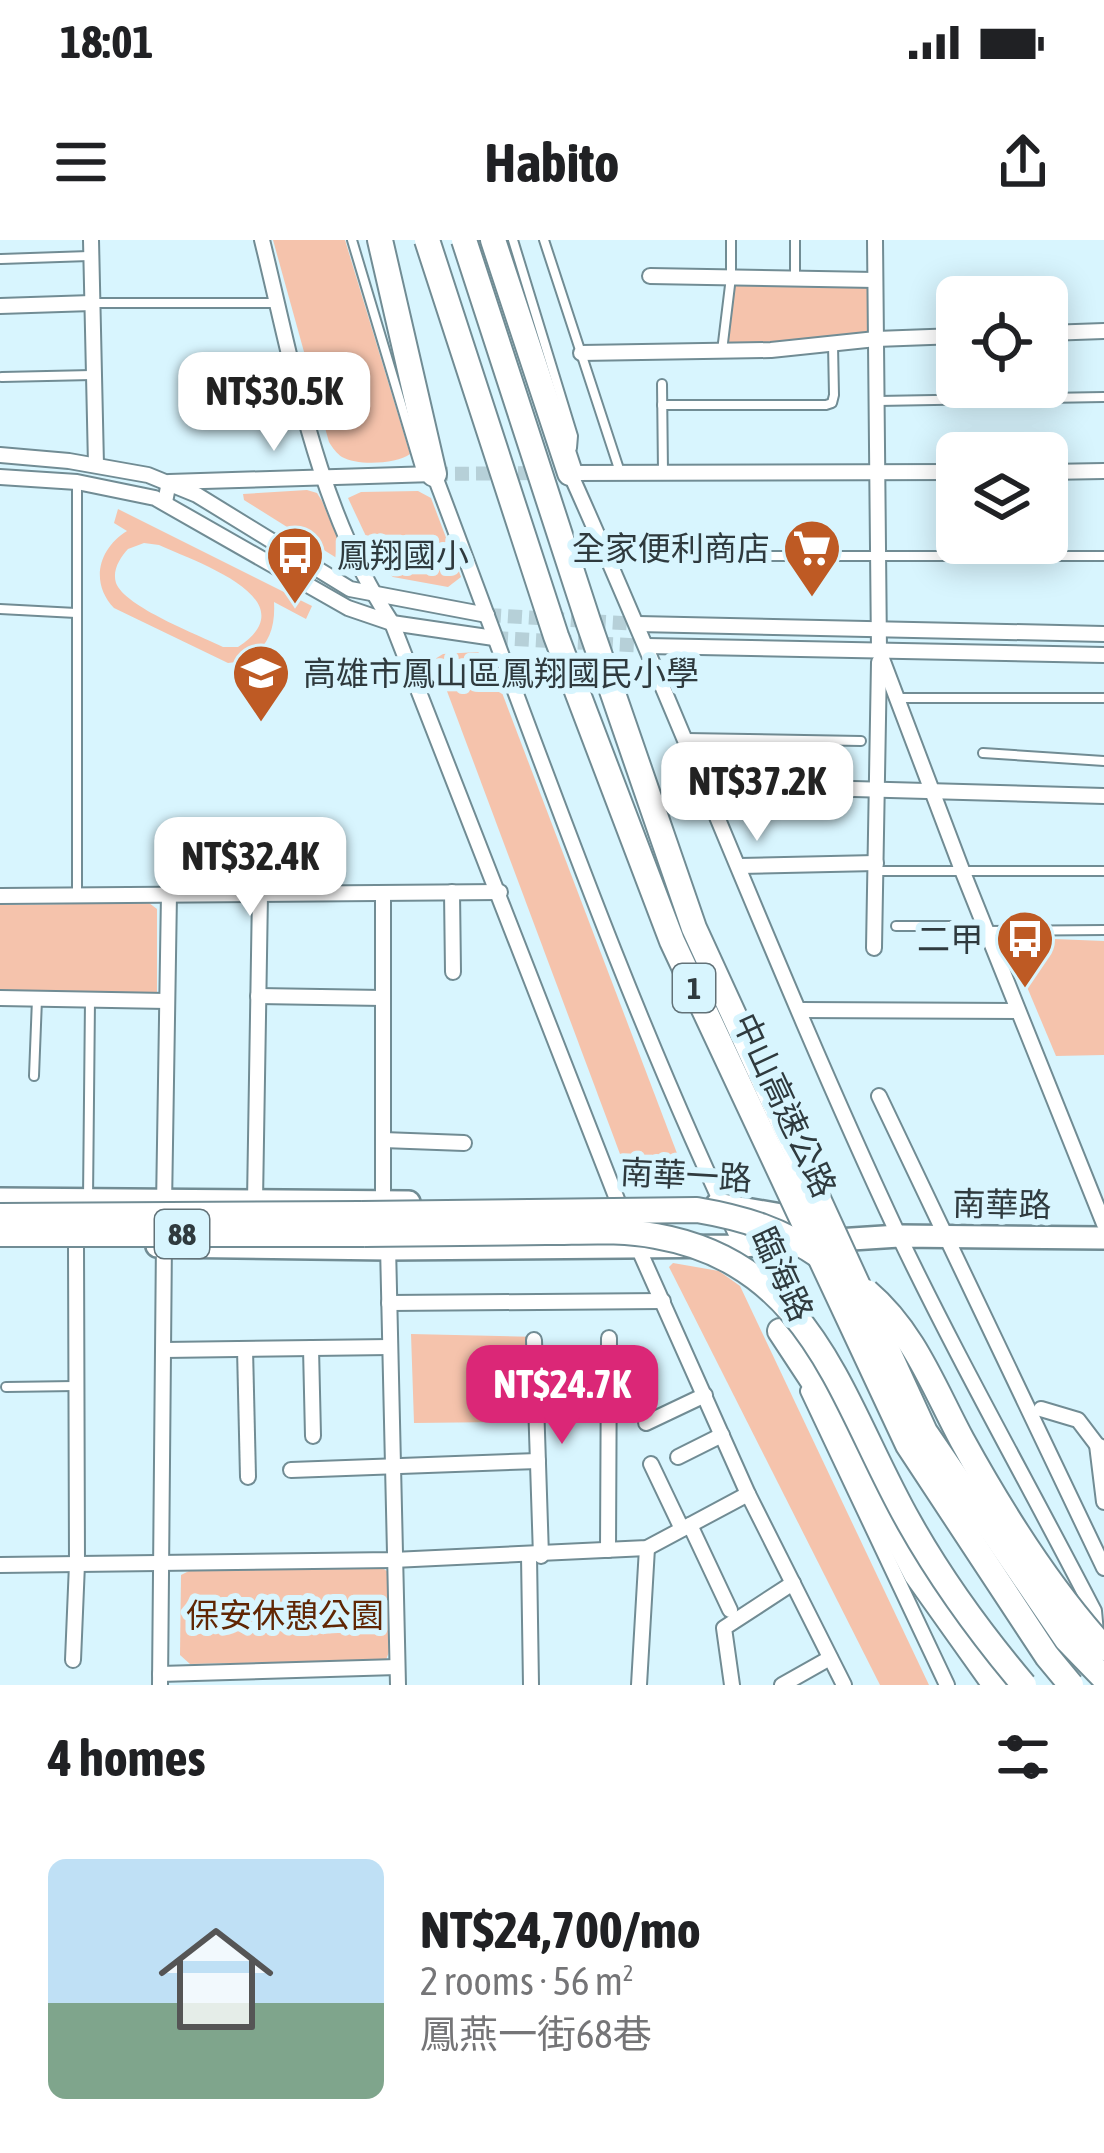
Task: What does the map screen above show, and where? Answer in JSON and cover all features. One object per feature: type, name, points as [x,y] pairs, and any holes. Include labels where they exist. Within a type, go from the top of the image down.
[{"type":"highway","points":[[375,240],[428,474]]},
{"type":"highway","name":"中山高速公路","points":[[427,240],[556,636],[671,941],[908,1445],[1047,1656],[1072,1685]]},
{"type":"highway","name":"中山高速公路","points":[[464,240],[694,928],[925,1432],[1067,1640],[1103,1682]]},
{"type":"highway","points":[[493,240],[570,473]]},
{"type":"highway","points":[[370,1217],[698,1210],[746,1219],[804,1245],[845,1274],[911,1340],[964,1444],[1084,1627],[1104,1648]]},
{"type":"highway","name":"88","points":[[0,1216],[370,1217]]},
{"type":"highway","points":[[370,1217],[643,1234],[700,1249],[766,1285],[817,1341],[909,1522],[948,1586],[1024,1685]]},
{"type":"highway","name":"88","points":[[0,1234],[370,1217]]},
{"type":"highway","points":[[780,1331],[826,1401],[916,1574],[995,1685]]},
{"type":"main road","name":"南華一路","points":[[0,1199],[255,1201],[370,1217],[619,1203],[719,1204],[899,1236]]},
{"type":"main road","name":"南華一路","points":[[0,1243],[388,1249],[742,1246],[899,1236]]},
{"type":"main road","name":"南華路","points":[[899,1236],[1104,1238]]},
{"type":"street","points":[[262,240],[322,478],[375,596],[392,622],[637,1246],[748,1494],[844,1685]]},
{"type":"street","points":[[874,948],[879,651],[875,240]]},
{"type":"street","points":[[91,248],[96,465]]},
{"type":"street","points":[[650,276],[875,280]]},
{"type":"street","points":[[0,306],[92,303]]},
{"type":"street","points":[[1068,333],[1104,332]]},
{"type":"street","points":[[581,353],[722,351],[936,337]]},
{"type":"street","points":[[0,455],[96,465],[169,482],[326,578],[375,596],[487,615]]},
{"type":"street","points":[[1068,472],[1104,471]]},
{"type":"street","points":[[936,472],[570,473],[899,1236],[1099,1616],[1103,1682]]},
{"type":"street","points":[[169,482],[428,474]]},
{"type":"street","name":"臨海路","points":[[428,474],[487,615],[614,958],[719,1204],[947,1685]]},
{"type":"street","points":[[0,477],[77,482],[165,502],[337,602],[392,622],[494,638]]},
{"type":"street","points":[[165,502],[169,482]]},
{"type":"street","points":[[638,624],[1104,634]]},
{"type":"street","points":[[647,646],[1104,655]]},
{"type":"street","points":[[879,651],[1104,1223]]},
{"type":"street","points":[[707,785],[1104,796]]},
{"type":"street","points":[[740,866],[875,867]]},
{"type":"street","points":[[452,892],[453,972]]},
{"type":"street","points":[[0,896],[500,892]]},
{"type":"street","points":[[383,893],[383,1140],[370,1217],[388,1249],[398,1685]]},
{"type":"street","points":[[169,894],[160,1679],[328,1677],[397,1667]]},
{"type":"street","points":[[255,1201],[260,894]]},
{"type":"street","points":[[258,996],[382,998]]},
{"type":"street","points":[[0,998],[167,1001]]},
{"type":"street","points":[[799,1010],[1018,1011]]},
{"type":"street","points":[[879,1096],[1104,1568]]},
{"type":"street","points":[[383,1140],[464,1143]]},
{"type":"street","points":[[73,1660],[76,1244]]},
{"type":"street","points":[[389,1303],[663,1301]]},
{"type":"street","points":[[608,1550],[609,1338]]},
{"type":"street","points":[[531,1685],[538,1461],[534,1340]]},
{"type":"street","points":[[164,1350],[390,1347]]},
{"type":"street","points":[[311,1348],[313,1436]]},
{"type":"street","points":[[244,1349],[248,1477]]},
{"type":"street","points":[[646,1424],[705,1395]]},
{"type":"street","points":[[1041,1409],[1078,1420],[1100,1446],[1104,1502]]},
{"type":"street","points":[[678,1457],[722,1435]]},
{"type":"street","points":[[291,1470],[538,1461]]},
{"type":"street","points":[[651,1465],[730,1610]]},
{"type":"street","points":[[0,1565],[393,1560],[646,1548],[748,1494]]},
{"type":"street","points":[[639,1685],[646,1548]]},
{"type":"street","points":[[732,1685],[724,1628],[793,1582]]},
{"type":"street","points":[[782,1685],[830,1658]]},
{"type":"lane","points":[[352,240],[428,474]]},
{"type":"lane","points":[[514,240],[573,436],[570,473]]},
{"type":"lane","points":[[544,240],[621,473]]},
{"type":"lane","points":[[722,351],[731,240]]},
{"type":"lane","points":[[795,240],[795,278]]},
{"type":"lane","points":[[2,259],[91,248]]},
{"type":"lane","points":[[92,303],[278,303]]},
{"type":"lane","points":[[662,405],[832,403],[833,343]]},
{"type":"lane","points":[[2,377],[94,375]]},
{"type":"lane","points":[[662,384],[663,473]]},
{"type":"lane","points":[[876,401],[1104,397]]},
{"type":"lane","points":[[77,482],[77,895]]},
{"type":"lane","points":[[607,556],[1104,556]]},
{"type":"lane","points":[[0,610],[76,613]]},
{"type":"lane","points":[[896,698],[1104,698]]},
{"type":"lane","points":[[686,738],[861,741]]},
{"type":"lane","points":[[983,753],[1104,761]]},
{"type":"lane","points":[[875,867],[1104,871]]},
{"type":"lane","points":[[896,926],[1104,930]]},
{"type":"lane","points":[[34,1076],[37,999]]},
{"type":"lane","points":[[88,1200],[91,1000]]},
{"type":"lane","points":[[6,1387],[77,1385]]},
{"type":"green space","points":[[273,240],[345,240],[410,454],[387,462],[357,462],[342,457],[330,444]]},
{"type":"green space","points":[[735,284],[867,285],[867,334],[728,345]]},
{"type":"green space","points":[[307,490],[322,501],[346,559],[343,562],[244,500],[243,494]]},
{"type":"green space","points":[[418,491],[431,498],[461,577],[448,587],[393,577],[380,566],[348,498],[361,492]]},
{"type":"green space","points":[[118,509],[312,606],[306,619],[274,602],[273,625],[265,643],[250,656],[228,663],[114,608],[100,577],[109,547],[127,531],[114,523]],"holes":[[[144,543],[159,545],[239,584],[261,613],[257,629],[238,647],[223,647],[147,611],[122,592],[115,573],[128,549]]]},
{"type":"green space","points":[[478,652],[490,661],[686,1177],[678,1186],[635,1187],[629,1178],[435,659],[443,654]]},
{"type":"green space","points":[[149,903],[157,909],[157,995],[0,993],[0,905]]},
{"type":"green space","points":[[1029,938],[1104,941],[1104,1055],[1056,1056],[1014,956]]},
{"type":"green space","points":[[673,1263],[719,1271],[740,1286],[929,1685],[880,1685],[669,1267]]},
{"type":"green space","points":[[411,1334],[538,1337],[541,1405],[502,1406],[501,1422],[414,1423]]},
{"type":"green space","name":"保安休憩公園","points":[[380,1566],[388,1572],[390,1649],[386,1660],[190,1664],[180,1655],[181,1575],[191,1570]]},
{"type":"tunnel","points":[[434,474],[541,473]]},
{"type":"tunnel","points":[[487,615],[638,624]]},
{"type":"tunnel","points":[[494,638],[647,646]]},
{"type":"place","name":"全家便利商店","points":[[812,599]]},
{"type":"place","name":"鳳翔國小","points":[[295,606]]},
{"type":"place","name":"高雄市鳳山區鳳翔國民小學","points":[[261,724]]},
{"type":"place","name":"二甲","points":[[1025,990]]}]
